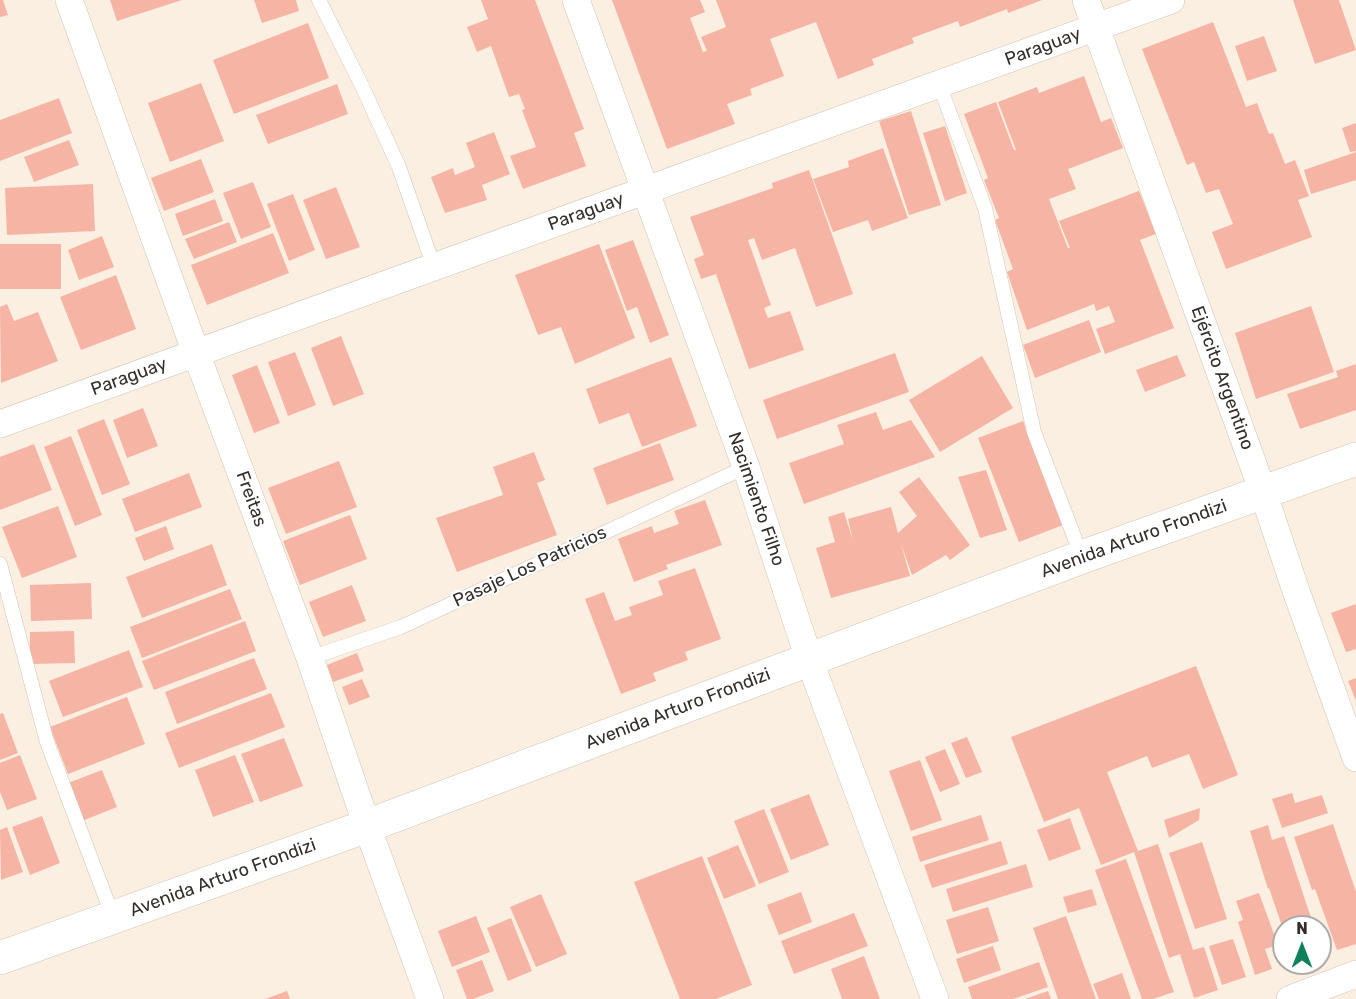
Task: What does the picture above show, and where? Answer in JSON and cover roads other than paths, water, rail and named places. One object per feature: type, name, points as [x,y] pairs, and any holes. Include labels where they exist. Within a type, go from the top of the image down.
[{"type":"main road","name":"Avenida Arturo Frondizi","points":[[0,958],[367,826],[1082,557],[1356,459]]},
{"type":"street","name":"Freitas","points":[[69,0],[196,353],[310,658],[367,826],[430,999]]},
{"type":"street","name":"Nacimiento Filho","points":[[576,0],[746,467],[809,659],[935,999]]},
{"type":"street","name":"Ejército Argentino","points":[[1086,0],[1356,758]]},
{"type":"street","name":"Paraguay","points":[[0,424],[1172,0]]},
{"type":"street","points":[[1290,999],[1356,974]]},
{"type":"lane","points":[[319,0],[399,167],[434,267]]},
{"type":"lane","points":[[939,84],[985,208],[1034,432],[1082,557]]},
{"type":"lane","name":"Pasaje Los Patricios","points":[[310,658],[401,627],[746,467]]},
{"type":"lane","points":[[0,564],[47,742],[113,917]]}]
